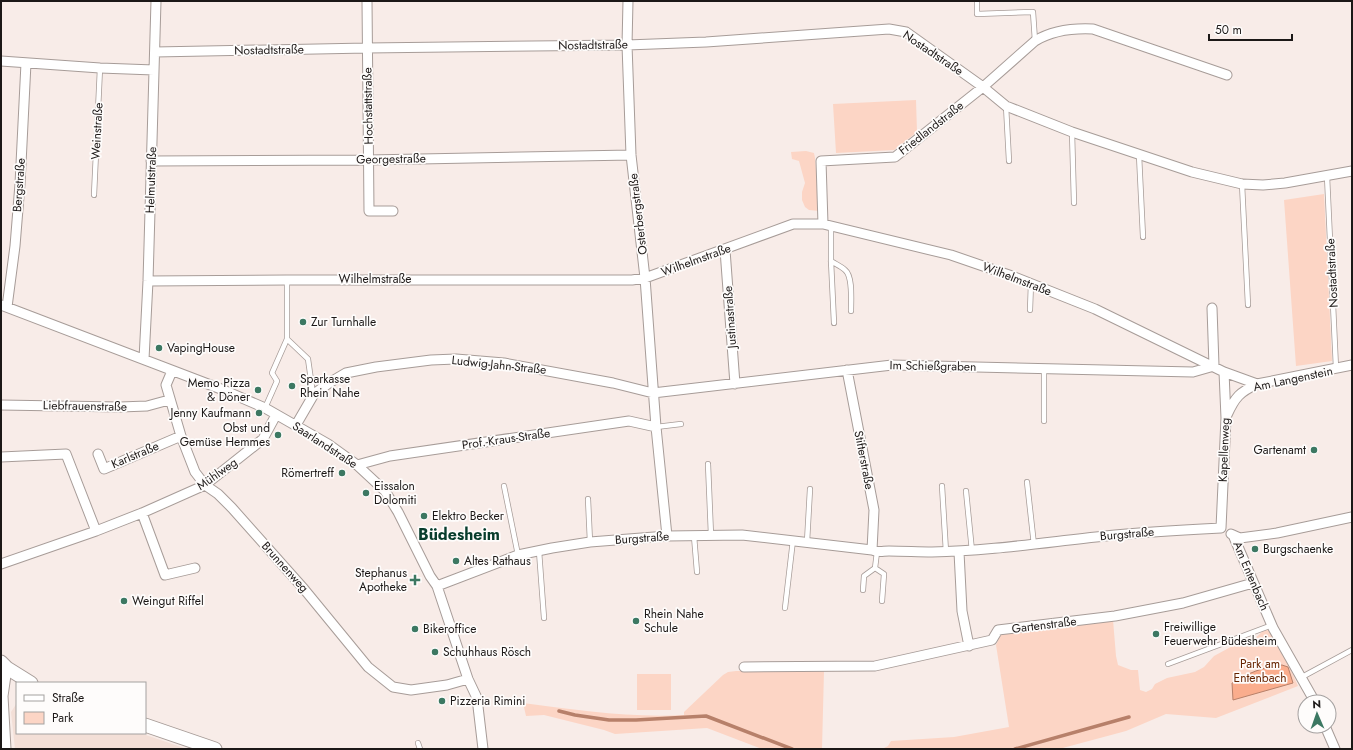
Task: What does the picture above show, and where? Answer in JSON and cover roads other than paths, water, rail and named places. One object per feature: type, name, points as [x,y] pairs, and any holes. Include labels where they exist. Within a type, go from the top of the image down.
[{"type":"main road","points":[[4,665],[30,682]]},
{"type":"main road","points":[[146,725],[216,749]]},
{"type":"street","name":"Helmutstraße","points":[[144,359],[148,281],[156,1]]},
{"type":"street","name":"Hochstattstraße","points":[[367,1],[369,211],[393,211]]},
{"type":"street","name":"Osterbergstraße","points":[[628,1],[627,45],[631,154],[645,278],[666,536]]},
{"type":"street","name":"Friedlandstraße","points":[[827,225],[821,161],[895,157],[983,87],[1035,41],[1054,32],[1079,28],[1093,29],[1227,75]]},
{"type":"street","name":"Nostadtstraße","points":[[155,52],[627,45],[706,42],[889,29],[906,32],[983,87],[1006,106],[1072,132],[1192,172],[1242,184],[1263,185],[1352,171]]},
{"type":"street","points":[[1,61],[154,70]]},
{"type":"street","name":"Bergstraße","points":[[4,306],[15,246],[20,184],[26,63]]},
{"type":"street","name":"Georgestraße","points":[[151,161],[368,160],[631,154]]},
{"type":"street","name":"Wilhelmstraße","points":[[148,281],[632,280],[645,278],[793,224],[827,225],[951,255],[1031,284],[1095,309],[1224,372],[1257,384]]},
{"type":"street","name":"Justinastraße","points":[[725,250],[735,384]]},
{"type":"street","name":"Saarlandstraße","points":[[4,306],[221,389],[265,408],[328,444],[357,465],[385,491],[398,512],[430,576],[437,586],[468,679],[477,698],[483,749]]},
{"type":"street","points":[[1212,308],[1214,366]]},
{"type":"street","name":"Ludwig-Jahn-Straße","points":[[296,425],[314,394],[329,382],[346,373],[376,367],[456,358],[504,363],[552,371],[654,393]]},
{"type":"street","name":"Im Schießgraben","points":[[654,393],[892,365],[1193,372],[1214,366]]},
{"type":"street","name":"Am Langenstein","points":[[1226,418],[1233,401],[1242,391],[1257,384],[1352,365]]},
{"type":"street","name":"Stifterstraße","points":[[847,370],[874,510],[874,551]]},
{"type":"street","name":"Brunnenweg","points":[[172,371],[166,385],[169,400],[195,472],[206,485],[218,494],[232,508],[304,589],[368,667],[393,687],[411,690],[447,685],[468,679]]},
{"type":"street","name":"Kapellenweg","points":[[1220,528],[1226,418],[1224,372]]},
{"type":"street","name":"Liebfrauenstraße","points":[[1,404],[120,407],[147,406],[169,400]]},
{"type":"street","name":"Mühlweg","points":[[1,564],[96,531],[206,485],[263,439],[276,415]]},
{"type":"street","name":"Prof.-Kraus-Straße","points":[[357,465],[390,456],[629,421],[656,427]]},
{"type":"street","name":"Karlstraße","points":[[98,454],[104,469],[181,436]]},
{"type":"street","points":[[1,457],[66,454],[96,531]]},
{"type":"street","points":[[142,513],[165,575],[195,568]]},
{"type":"street","points":[[1220,528],[1240,538],[1277,533],[1352,517]]},
{"type":"street","name":"Burgstraße","points":[[437,586],[518,555],[590,542],[666,536],[742,535],[874,551],[909,553],[972,551],[1112,536],[1220,528]]},
{"type":"street","name":"Am Entenbach","points":[[1233,535],[1272,625],[1311,694]]},
{"type":"street","points":[[959,552],[962,611],[969,646]]},
{"type":"street","name":"Gartenstraße","points":[[744,667],[876,666],[992,640],[998,630],[1115,616],[1183,603],[1253,583]]},
{"type":"street","points":[[4,665],[3,696],[6,749]]},
{"type":"street","points":[[1328,734],[1335,749]]},
{"type":"lane","points":[[977,1],[977,14],[1033,12],[1035,41]]},
{"type":"lane","name":"Weinstraße","points":[[94,195],[100,68]]},
{"type":"lane","points":[[1006,106],[1009,161]]},
{"type":"lane","points":[[1072,132],[1074,203]]},
{"type":"lane","points":[[1139,155],[1143,237]]},
{"type":"lane","name":"Nostadtstraße","points":[[1327,176],[1336,369]]},
{"type":"lane","points":[[1242,184],[1248,305]]},
{"type":"lane","points":[[827,225],[831,261],[834,323]]},
{"type":"lane","points":[[831,261],[846,270],[849,274],[851,311]]},
{"type":"lane","points":[[265,408],[277,381],[272,373],[287,339],[287,280]]},
{"type":"lane","points":[[1030,310],[1031,284]]},
{"type":"lane","points":[[287,339],[308,359],[314,394]]},
{"type":"lane","points":[[1044,368],[1044,421]]},
{"type":"lane","points":[[656,427],[681,424]]},
{"type":"lane","points":[[708,464],[711,535]]},
{"type":"lane","points":[[1027,482],[1034,545]]},
{"type":"lane","points":[[504,486],[518,555]]},
{"type":"lane","points":[[942,486],[946,552]]},
{"type":"lane","points":[[807,542],[810,489]]},
{"type":"lane","points":[[966,491],[972,551]]},
{"type":"lane","points":[[588,499],[590,542]]},
{"type":"lane","points":[[694,536],[697,572]]},
{"type":"lane","points":[[785,608],[793,540]]},
{"type":"lane","points":[[539,551],[544,618]]},
{"type":"lane","points":[[874,551],[875,568]]},
{"type":"lane","points":[[863,590],[864,576],[875,568]]},
{"type":"lane","points":[[875,568],[884,574],[882,601]]},
{"type":"lane","points":[[1168,664],[1272,625]]},
{"type":"lane","points":[[1302,677],[1352,650]]},
{"type":"lane","points":[[418,742],[420,749]]},
{"type":"waterway","points":[[559,711],[609,720],[706,716],[792,749]]},
{"type":"waterway","points":[[1015,749],[1129,717]]},
{"type":"place","name":"Zur Turnhalle","points":[[303,322]]},
{"type":"place","name":"VapingHouse","points":[[159,348]]},
{"type":"place","name":"Sparkasse Rhein Nahe","points":[[292,386]]},
{"type":"place","name":"Memo Pizza & Döner","points":[[258,390]]},
{"type":"place","name":"Jenny Kaufmann","points":[[259,413]]},
{"type":"place","name":"Obst und Gemüse Hemmes","points":[[278,435]]},
{"type":"place","name":"Gartenamt","points":[[1314,450]]},
{"type":"place","name":"Römertreff","points":[[342,473]]},
{"type":"place","name":"Eissalon Dolomiti","points":[[366,493]]},
{"type":"place","name":"Elektro Becker","points":[[424,516]]},
{"type":"place","name":"Burgschaenke","points":[[1255,549]]},
{"type":"place","name":"Altes Rathaus","points":[[456,561]]},
{"type":"place","name":"Stephanus Apotheke","points":[[415,580]]},
{"type":"place","name":"Weingut Riffel","points":[[124,601]]},
{"type":"place","name":"Rhein Nahe Schule","points":[[636,621]]},
{"type":"place","name":"Bikeroffice","points":[[415,629]]},
{"type":"place","name":"Freiwillige Feuerwehr Büdesheim","points":[[1156,634]]},
{"type":"place","name":"Schuhhaus Rösch","points":[[435,652]]},
{"type":"place","name":"Pizzeria Rimini","points":[[442,701]]},
{"type":"district","name":"Büdesheim","points":[[459,534]]},
{"type":"park label","name":"Park am Entenbach","points":[[1260,671]]}]
